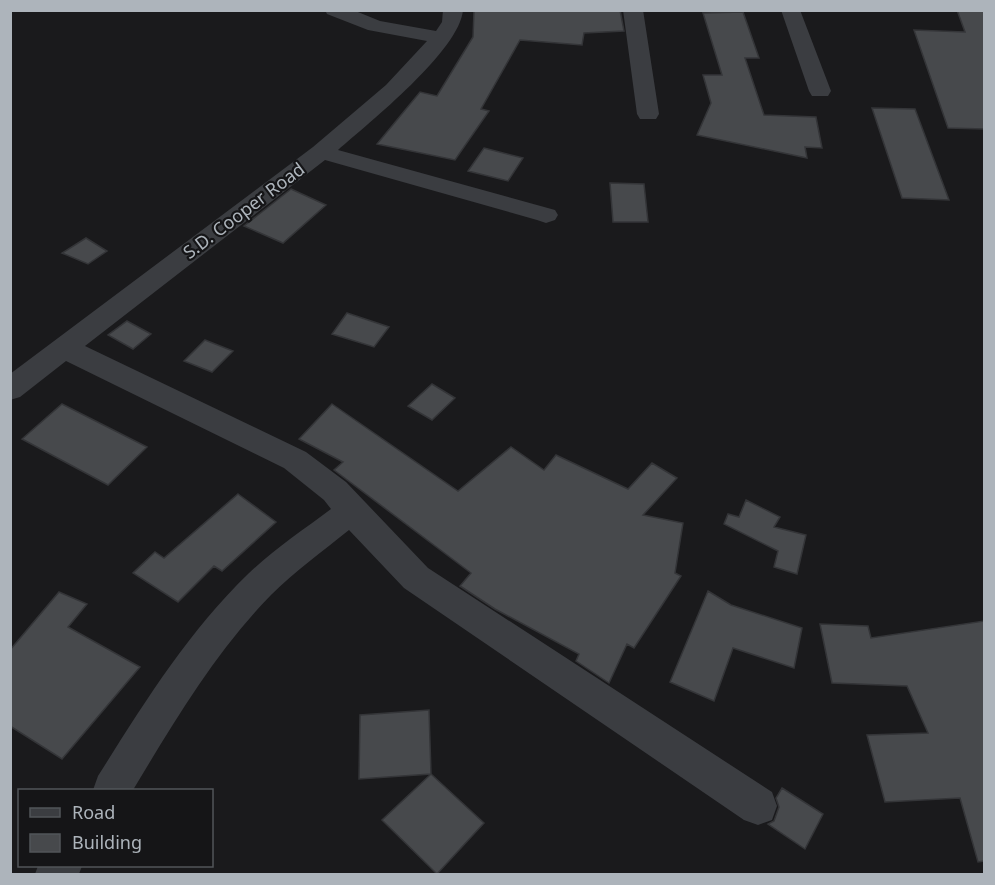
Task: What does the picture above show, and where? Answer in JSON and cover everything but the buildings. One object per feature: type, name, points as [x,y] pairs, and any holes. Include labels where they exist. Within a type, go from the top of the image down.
[{"type":"street","points":[[334,10],[375,26],[441,38]]},
{"type":"street","name":"S.D. Cooper Road","points":[[10,389],[321,152],[394,90],[441,38],[452,22],[453,10]]},
{"type":"street","points":[[633,10],[648,114]]},
{"type":"street","points":[[790,10],[820,92]]},
{"type":"street","points":[[321,152],[546,215]]},
{"type":"street","points":[[65,348],[295,460],[335,491],[351,511],[416,578],[758,806]]},
{"type":"street","points":[[113,789],[157,713],[227,619],[262,582],[351,511]]}]
